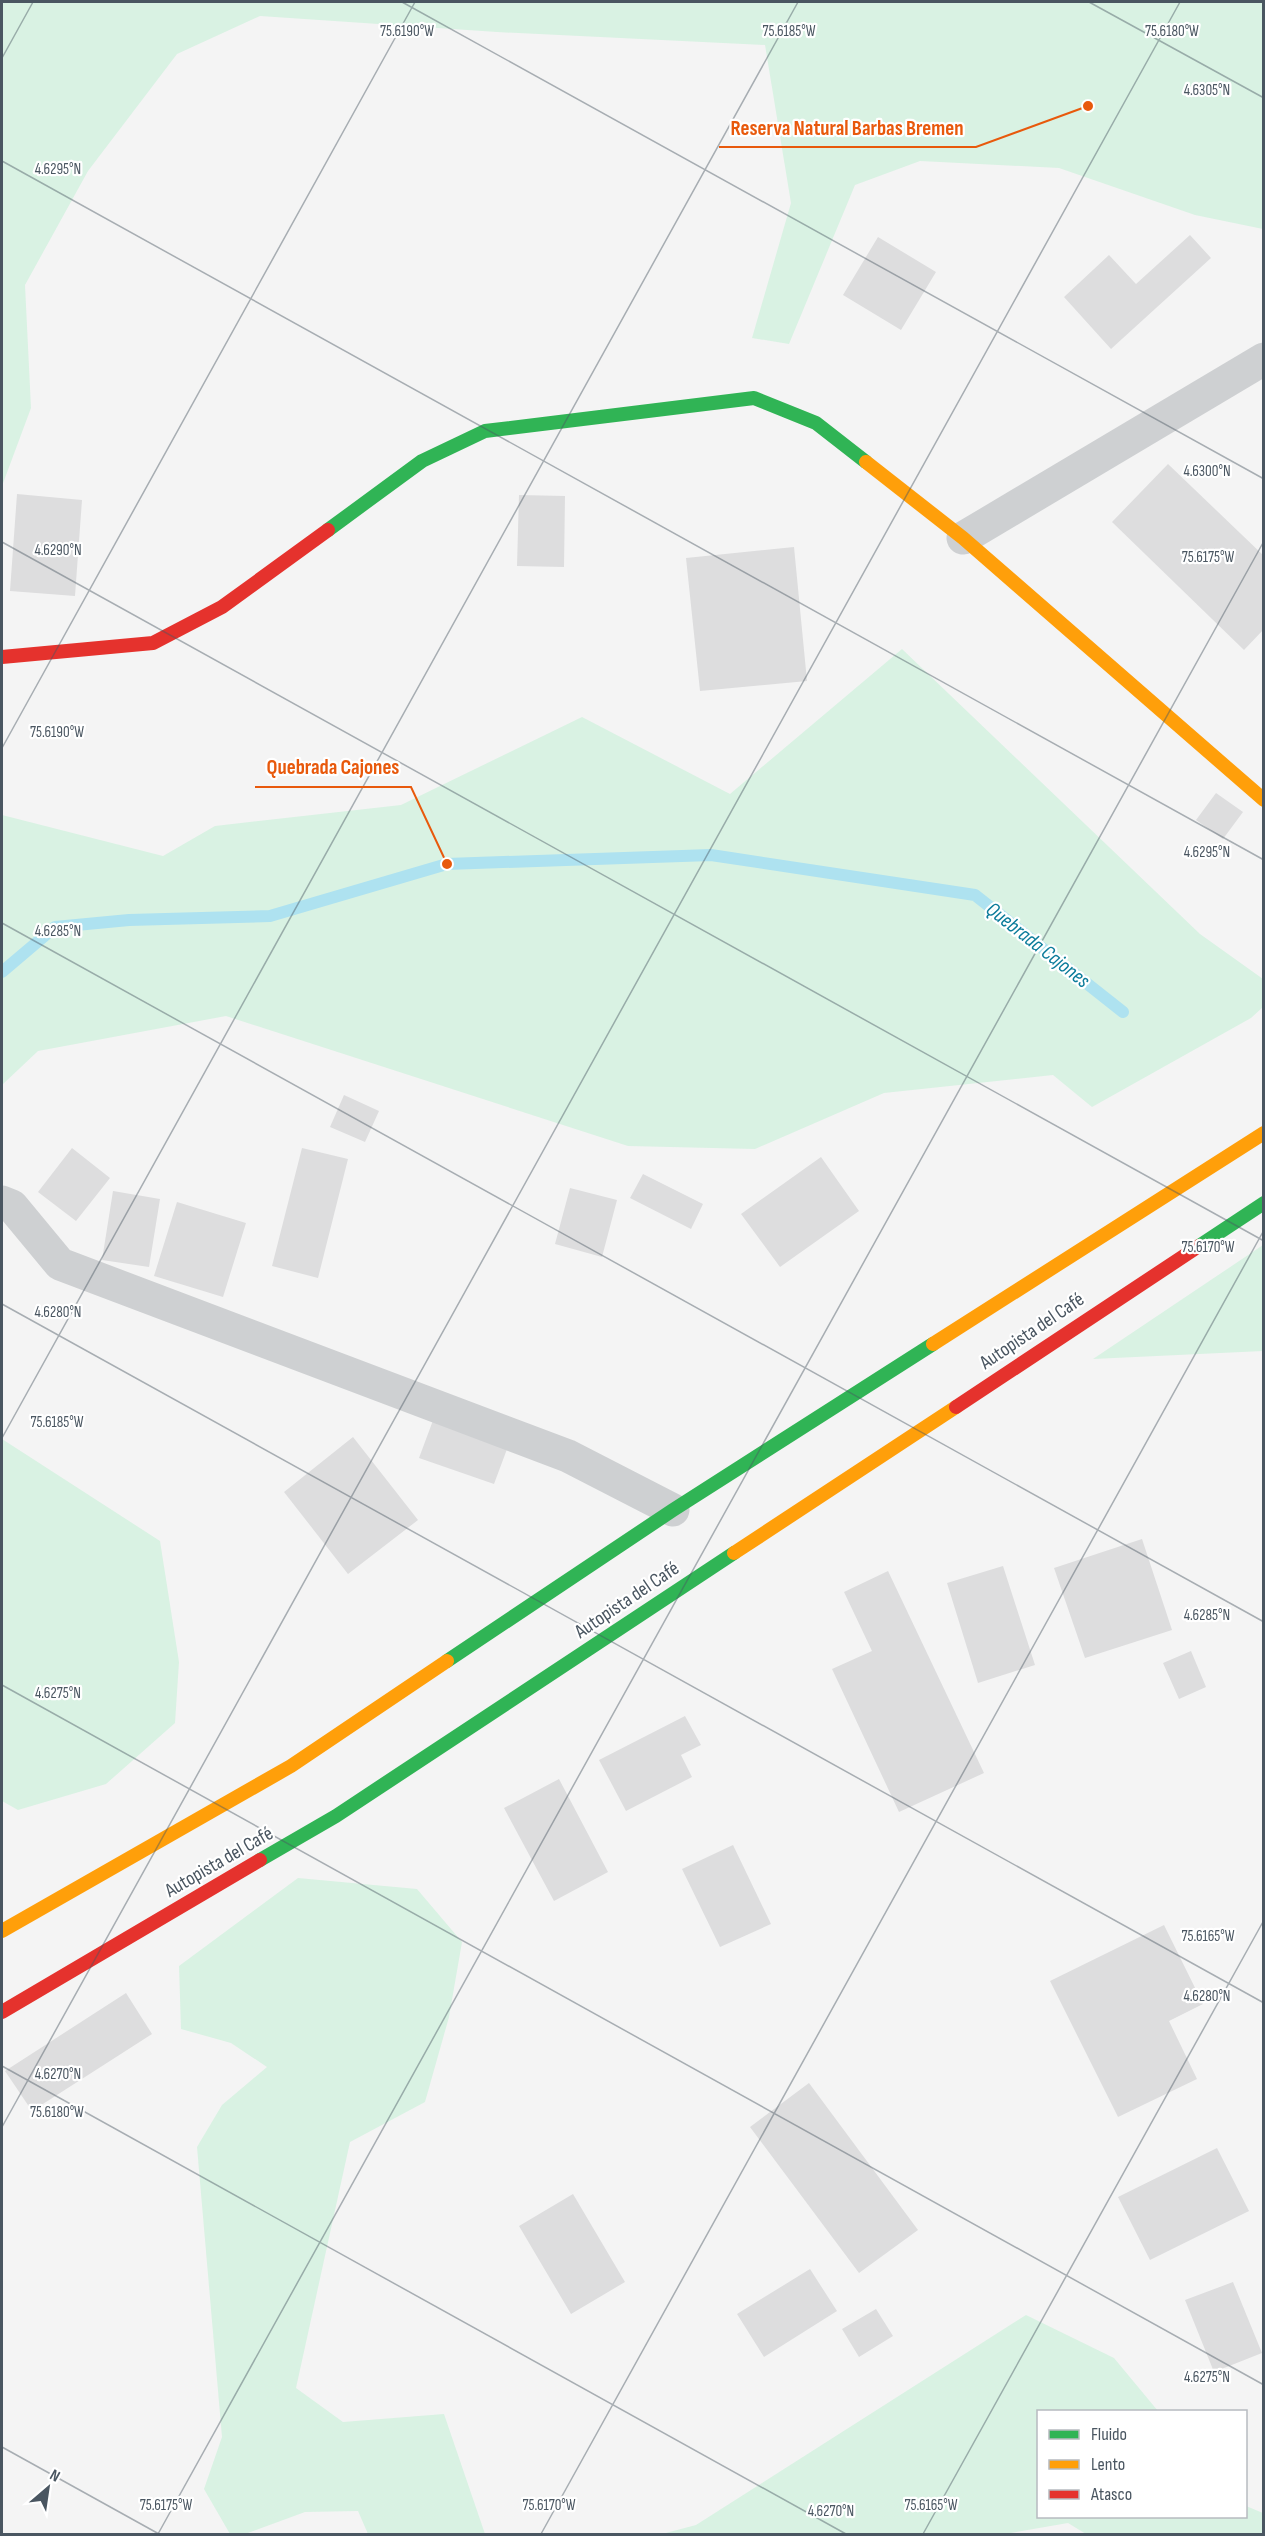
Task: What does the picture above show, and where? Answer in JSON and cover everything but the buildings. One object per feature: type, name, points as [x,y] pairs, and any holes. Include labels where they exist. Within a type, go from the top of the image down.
[{"type":"main road","points":[[2,657],[153,643],[222,607],[422,461],[485,431],[754,398],[816,423],[963,538],[1263,800]]},
{"type":"main road","name":"Autopista del Café","points":[[2,1931],[291,1766],[673,1510],[1263,1133]]},
{"type":"main road","name":"Autopista del Café","points":[[2,2012],[336,1816],[1263,1203]]},
{"type":"street","points":[[963,538],[1263,359]]},
{"type":"street","points":[[2,1202],[12,1206],[60,1264],[568,1456],[673,1510]]},
{"type":"green space","points":[[2,2],[1263,2],[1263,229],[1195,215],[1059,168],[920,161],[855,185],[789,344],[752,338],[791,203],[765,45],[497,32],[260,16],[177,54],[88,171],[25,285],[31,408],[2,486]]},
{"type":"green space","points":[[902,649],[1200,934],[1263,979],[1263,1007],[1251,1018],[1092,1107],[1053,1075],[884,1093],[755,1149],[628,1146],[226,1016],[38,1051],[2,1085],[2,815],[163,856],[215,826],[401,805],[582,717],[730,794]]},
{"type":"green space","points":[[1263,1245],[1263,1351],[1093,1359]]},
{"type":"green space","points":[[2,1439],[160,1541],[179,1662],[175,1723],[106,1784],[18,1810],[2,1801]]},
{"type":"green space","points":[[298,1878],[417,1889],[462,1942],[449,2017],[425,2102],[350,2142],[296,2388],[343,2422],[444,2414],[485,2534],[368,2534],[358,2511],[305,2512],[245,2534],[230,2534],[204,2489],[222,2437],[197,2147],[222,2105],[267,2067],[231,2043],[181,2029],[179,1966]]},
{"type":"green space","points":[[1026,2315],[1114,2358],[1157,2410],[1037,2410],[1037,2518],[1247,2518],[1247,2506],[1263,2513],[1263,2534],[1086,2534],[1068,2523],[1005,2534],[662,2534],[696,2525]]},
{"type":"waterway","name":"Quebrada Cajones","points":[[2,972],[55,927],[129,920],[270,916],[447,864],[711,855],[975,895],[1123,1012]]},
{"type":"traffic: fast","points":[[328,530],[422,461],[485,431],[754,398],[816,423],[866,462]]},
{"type":"traffic: fast","points":[[1199,1246],[1264,1203]]},
{"type":"traffic: fast","points":[[447,1661],[673,1510],[933,1344]]},
{"type":"traffic: fast","points":[[260,1860],[336,1816],[734,1553]]},
{"type":"traffic: slow","points":[[866,462],[963,538],[1264,800]]},
{"type":"traffic: slow","points":[[933,1344],[1264,1133]]},
{"type":"traffic: slow","points":[[734,1553],[956,1407]]},
{"type":"traffic: slow","points":[[2,1931],[291,1766],[447,1661]]},
{"type":"traffic: jam","points":[[2,657],[153,643],[222,607],[328,530]]},
{"type":"traffic: jam","points":[[956,1407],[1199,1246]]},
{"type":"traffic: jam","points":[[2,2012],[260,1860]]},
{"type":"place","name":"Reserva Natural Barbas Bremen","points":[[1088,106]]},
{"type":"place","name":"Quebrada Cajones","points":[[447,864]]}]
